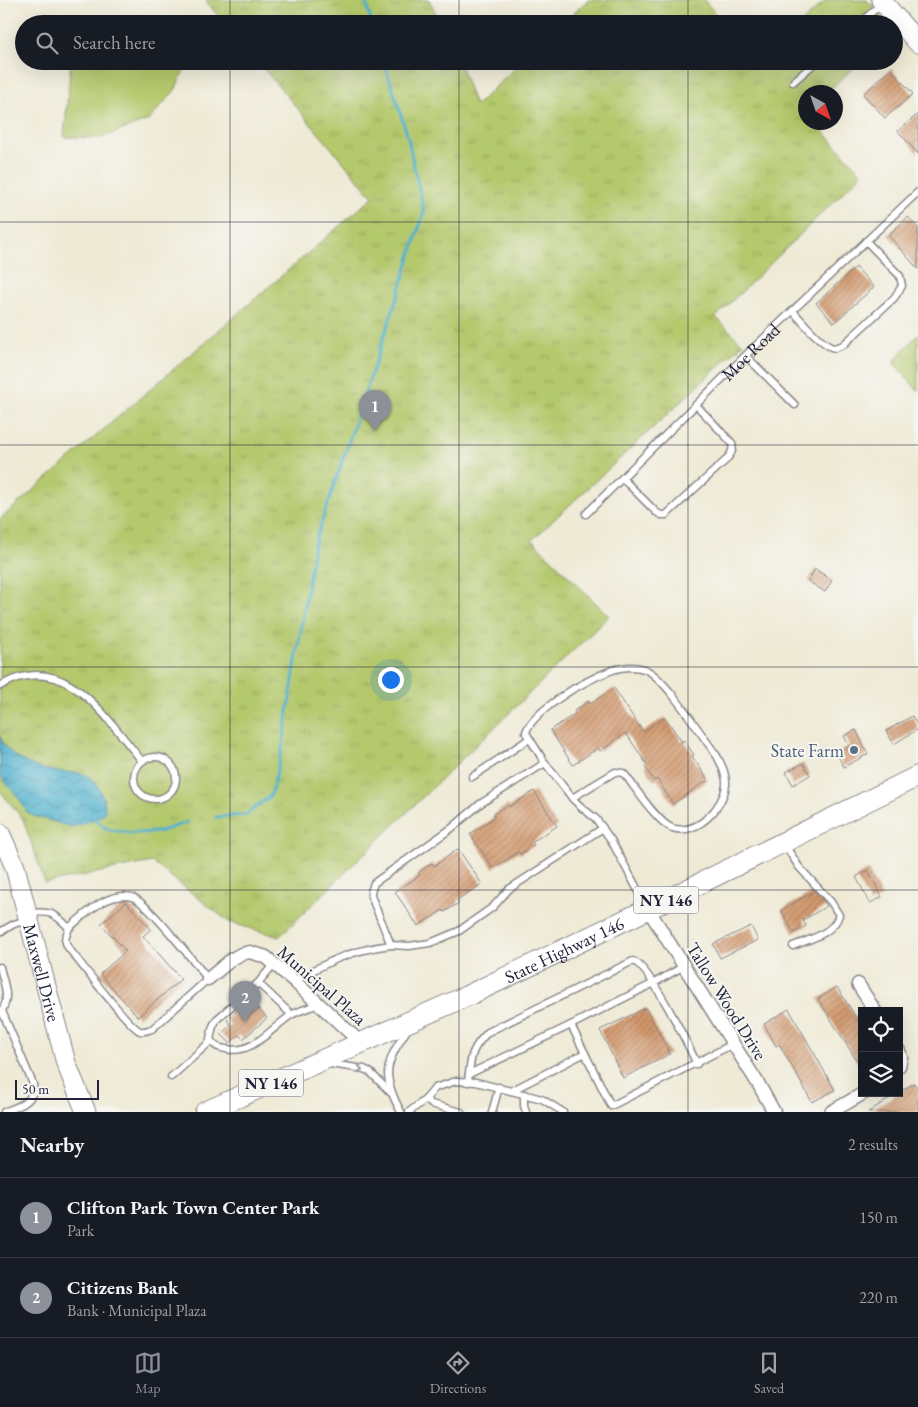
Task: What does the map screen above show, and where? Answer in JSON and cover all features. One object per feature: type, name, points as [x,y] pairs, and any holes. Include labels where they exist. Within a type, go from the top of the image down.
[{"type":"main road","name":"State Highway 146","points":[[205,1112],[413,1020],[648,909],[918,776]]},
{"type":"street","points":[[883,1],[895,15]]},
{"type":"street","points":[[903,25],[918,43]]},
{"type":"street","name":"Maxwell Drive","points":[[0,833],[15,867],[66,1063],[86,1112]]},
{"type":"street","name":"Tallow Wood Drive","points":[[648,909],[734,1044],[774,1112]]},
{"type":"street","name":"Municipal Plaza","points":[[208,979],[232,959],[250,952],[266,957],[361,1043]]},
{"type":"street","points":[[858,984],[872,1007]]},
{"type":"street","points":[[831,1112],[858,1096]]},
{"type":"lane","points":[[868,15],[883,1]]},
{"type":"lane","points":[[793,82],[807,70]]},
{"type":"lane","name":"Moe Road","points":[[586,514],[746,356],[918,192]]},
{"type":"lane","points":[[793,311],[824,342],[830,347],[835,348],[843,345],[894,298],[902,286],[900,276],[866,241]]},
{"type":"lane","points":[[746,356],[795,405]]},
{"type":"lane","points":[[622,478],[661,515],[670,513],[725,462],[731,454],[732,443],[696,405]]},
{"type":"lane","points":[[572,798],[610,774],[620,772],[626,776],[662,822],[671,828],[681,829],[697,825],[711,815],[723,797],[726,784],[722,766],[717,756],[670,692],[652,672],[644,668],[623,668],[605,672],[569,692],[547,708],[528,726],[526,732],[545,763],[572,798],[596,819],[603,828],[648,909]]},
{"type":"lane","points":[[0,686],[13,678],[24,675],[36,674],[60,678],[76,687],[96,706],[142,761]]},
{"type":"lane","points":[[472,778],[529,739]]},
{"type":"lane","points":[[155,756],[168,760],[172,765],[177,778],[173,791],[169,795],[154,800],[140,794],[136,788],[134,774],[142,761],[155,756]]},
{"type":"lane","points":[[392,945],[371,896],[374,883],[452,828],[474,808],[545,763]]},
{"type":"lane","points":[[294,981],[322,964],[366,948],[430,943],[459,931],[493,907],[509,889],[603,828]]},
{"type":"lane","points":[[784,842],[799,866],[832,902],[839,915],[837,921],[827,932],[793,946]]},
{"type":"lane","points":[[119,897],[133,897],[147,906],[208,979],[152,1029],[139,1030],[119,1010],[67,946],[65,939],[69,928],[93,908],[107,900],[119,897]]},
{"type":"lane","points":[[0,932],[28,916],[49,912],[56,915],[69,928]]},
{"type":"lane","points":[[468,1078],[475,1045],[488,1032],[630,961],[638,962],[654,983],[697,1064]]},
{"type":"lane","points":[[171,1077],[211,1041],[213,1026],[217,1019],[258,983],[274,964]]},
{"type":"lane","points":[[409,1112],[426,1099],[435,1088],[468,1078],[684,966]]},
{"type":"lane","points":[[0,967],[6,996],[5,1005],[1,1012],[34,1090],[32,1097],[27,1102],[4,1112]]},
{"type":"lane","points":[[258,983],[292,1014]]},
{"type":"lane","points":[[211,1041],[216,1046],[229,1050],[250,1046],[292,1014],[318,1004]]},
{"type":"lane","points":[[391,1093],[387,1069],[390,1059],[413,1020]]},
{"type":"lane","points":[[571,1025],[613,1109],[734,1044]]},
{"type":"lane","points":[[511,1091],[585,1053]]},
{"type":"lane","points":[[319,1062],[370,1072],[391,1093],[401,1112]]},
{"type":"lane","points":[[468,1078],[542,1099],[564,1112]]},
{"type":"lane","points":[[492,1112],[499,1087]]},
{"type":"lane","points":[[524,1094],[526,1112]]},
{"type":"lane","points":[[426,1099],[431,1104],[461,1112]]},
{"type":"green space","points":[[205,0],[429,0],[437,15],[218,15]]},
{"type":"green space","points":[[588,0],[704,0],[716,15],[572,15]]},
{"type":"green space","points":[[826,0],[867,0],[880,15],[810,15]]},
{"type":"green space","points":[[70,70],[184,70],[175,90],[149,120],[101,138],[64,137]]},
{"type":"green space","points":[[265,70],[462,70],[475,106],[513,70],[851,70],[835,85],[798,85],[798,130],[822,130],[862,174],[716,317],[743,344],[532,540],[609,616],[279,937],[229,922],[152,862],[45,883],[23,819],[0,791],[0,519],[373,197]]},
{"type":"green space","points":[[918,334],[918,391],[893,362]]},
{"type":"water","points":[[0,737],[12,753],[29,764],[53,771],[78,773],[91,779],[97,785],[103,798],[104,814],[72,827],[33,816],[27,812],[0,775]]},
{"type":"building","points":[[892,70],[913,94],[885,118],[863,94]]},
{"type":"building","points":[[918,114],[918,154],[898,131]]},
{"type":"building","points":[[908,217],[918,228],[918,269],[888,235]]},
{"type":"building","points":[[856,267],[874,287],[834,323],[816,303]]},
{"type":"building","points":[[815,569],[832,580],[825,592],[808,581]]},
{"type":"building","points":[[614,688],[643,732],[665,717],[682,742],[684,740],[708,780],[673,804],[657,779],[654,781],[645,767],[647,765],[626,733],[600,751],[598,748],[573,765],[550,730],[575,714],[574,711],[588,701],[590,704]]},
{"type":"building","points":[[912,716],[918,729],[894,744],[886,731]]},
{"type":"building","name":"State Farm","points":[[856,730],[868,754],[844,767],[836,753],[849,746],[844,736]]},
{"type":"building","points":[[803,763],[810,775],[793,785],[786,772]]},
{"type":"building","points":[[534,791],[557,826],[532,842],[534,845],[520,854],[518,852],[493,868],[470,834],[495,817],[493,814],[508,805],[509,807]]},
{"type":"building","points":[[458,849],[482,884],[457,900],[459,903],[444,912],[443,910],[418,926],[395,892],[420,875],[418,873],[432,863],[434,866]]},
{"type":"building","points":[[868,870],[882,897],[870,903],[856,877]]},
{"type":"building","points":[[815,891],[827,906],[803,920],[806,926],[794,933],[781,910]]},
{"type":"building","points":[[126,902],[151,929],[143,936],[181,979],[138,1017],[100,974],[126,951],[101,924]]},
{"type":"building","points":[[751,926],[758,940],[720,958],[713,944]]},
{"type":"building","points":[[837,987],[858,1021],[858,1063],[818,999]]},
{"type":"building","points":[[250,999],[267,1018],[243,1039],[239,1035],[230,1043],[221,1034],[231,1025],[227,1020]]},
{"type":"building","points":[[646,1008],[670,1054],[623,1078],[600,1030]]},
{"type":"building","points":[[789,1009],[835,1090],[812,1102],[779,1044],[776,1046],[764,1024]]},
{"type":"building","points":[[914,1083],[918,1089],[918,1112],[868,1112],[892,1097],[903,1097],[903,1090]]},
{"type":"waterway","points":[[365,0],[369,15]]},
{"type":"waterway","points":[[216,817],[246,815],[271,795],[282,750],[314,545],[424,212],[407,134],[387,70]]},
{"type":"waterway","points":[[95,819],[107,829],[130,833],[158,832],[188,822]]},
{"type":"place","name":"Clifton Park Town Center Park","points":[[375,431]]},
{"type":"place","name":"State Farm","points":[[854,750]]},
{"type":"place","name":"Citizens Bank","points":[[245,1022]]}]
